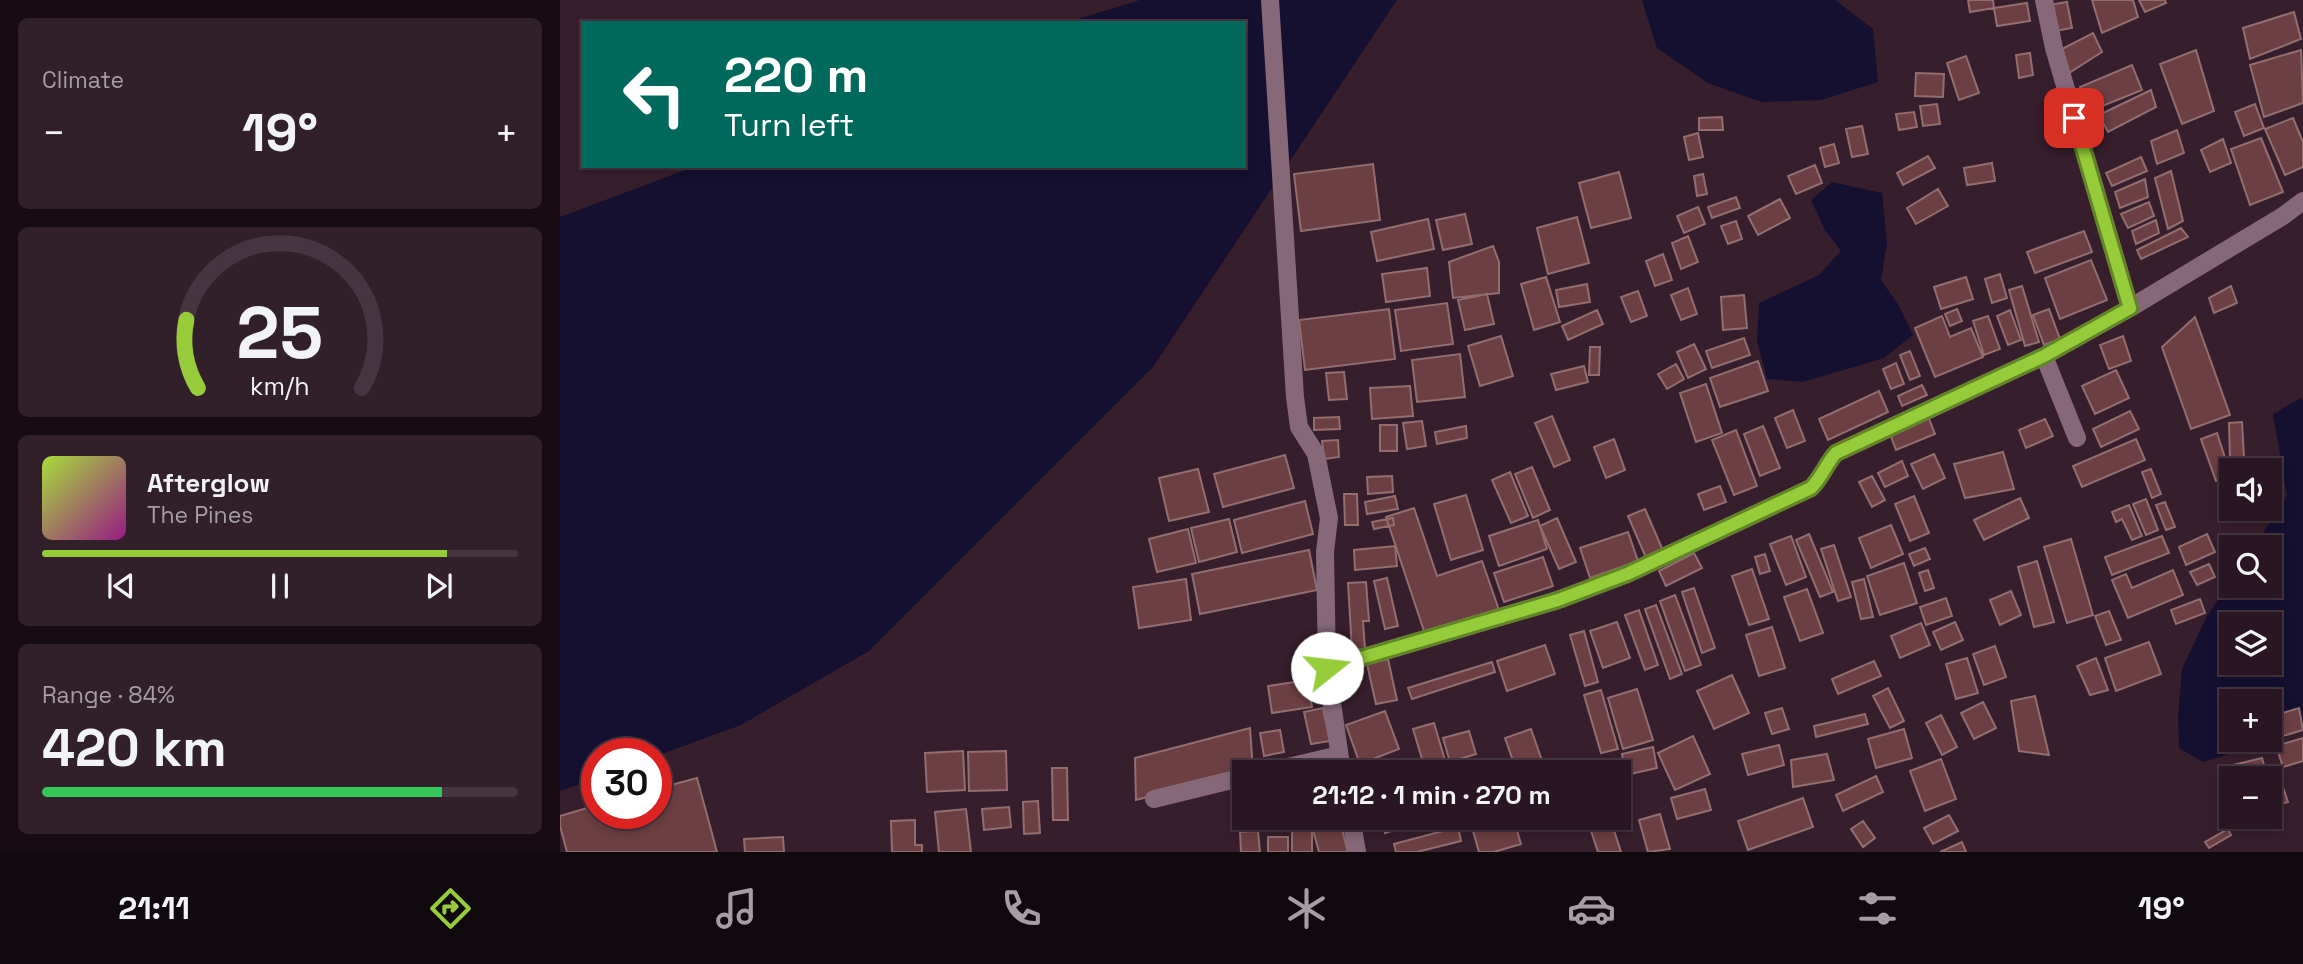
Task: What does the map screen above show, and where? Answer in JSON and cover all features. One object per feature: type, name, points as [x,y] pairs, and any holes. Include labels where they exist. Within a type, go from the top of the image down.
[{"type":"street","points":[[1270,0],[1295,397],[1299,427],[1316,454],[1329,518],[1325,552],[1327,668],[1341,760]]},
{"type":"street","points":[[2044,0],[2054,48],[2130,308]]},
{"type":"street","points":[[1327,668],[1558,600],[1627,574],[1811,488],[1836,453],[2044,356],[2130,308],[2283,216],[2303,201]]},
{"type":"street","points":[[2044,356],[2077,438]]},
{"type":"street","points":[[1154,799],[1232,780]]},
{"type":"street","points":[[1353,830],[1357,852]]},
{"type":"shaded area","points":[[1140,0],[1397,0],[1153,367],[869,651],[741,725],[672,750],[672,738],[581,738],[581,784],[560,791],[560,217],[691,168],[1246,168],[1246,21],[1072,21]]},
{"type":"shaded area","points":[[1642,0],[1835,0],[1873,29],[1878,82],[1821,100],[1761,102],[1708,83],[1657,48]]},
{"type":"shaded area","points":[[1832,182],[1882,193],[1887,243],[1881,280],[1899,306],[1913,335],[1884,358],[1803,382],[1767,379],[1757,341],[1759,303],[1819,275],[1841,251],[1825,230],[1811,200]]},
{"type":"shaded area","points":[[2301,398],[2303,731],[2282,738],[2282,689],[2219,689],[2219,752],[2235,752],[2203,762],[2179,748],[2178,717],[2182,669],[2207,616],[2219,598],[2282,598],[2282,535],[2262,535],[2271,521],[2282,521],[2282,504],[2287,496],[2273,414]]},
{"type":"building","points":[[1968,0],[1993,0],[1994,8],[1970,12]]},
{"type":"building","points":[[2092,0],[2133,0],[2138,17],[2102,33]]},
{"type":"building","points":[[2139,0],[2165,0],[2166,3],[2145,12]]},
{"type":"building","points":[[2067,2],[2072,28],[2054,31],[2049,5]]},
{"type":"building","points":[[2027,3],[2030,21],[1997,26],[1994,8]]},
{"type":"building","points":[[2294,12],[2301,39],[2250,59],[2243,28]]},
{"type":"building","points":[[2093,33],[2102,52],[2069,73],[2060,50]]},
{"type":"building","points":[[2196,50],[2214,111],[2182,124],[2160,64]]},
{"type":"building","points":[[2301,50],[2303,103],[2264,117],[2250,65]]},
{"type":"building","points":[[2030,53],[2033,75],[2019,78],[2016,55]]},
{"type":"building","points":[[1966,56],[1979,93],[1959,100],[1947,63]]},
{"type":"building","points":[[2132,65],[2142,90],[2090,111],[2080,87]]},
{"type":"building","points":[[1916,73],[1944,74],[1943,97],[1915,96]]},
{"type":"building","points":[[2151,90],[2156,107],[2108,132],[2099,115]]},
{"type":"building","points":[[1937,104],[1940,124],[1923,126],[1920,106]]},
{"type":"building","points":[[2255,104],[2264,128],[2244,136],[2235,112]]},
{"type":"building","points":[[1914,112],[1917,127],[1899,130],[1896,114]]},
{"type":"building","points":[[1722,117],[1723,130],[1699,130],[1699,118]]},
{"type":"building","points":[[2293,118],[2303,142],[2303,167],[2285,175],[2265,129]]},
{"type":"building","points":[[1862,126],[1868,154],[1852,157],[1846,129]]},
{"type":"building","points":[[2177,130],[2184,153],[2157,164],[2151,141]]},
{"type":"building","points":[[1698,133],[1703,157],[1689,160],[1684,137]]},
{"type":"building","points":[[2261,138],[2283,192],[2250,205],[2231,149]]},
{"type":"building","points":[[2223,139],[2231,163],[2210,172],[2201,150]]},
{"type":"building","points":[[1834,144],[1839,163],[1825,167],[1820,148]]},
{"type":"building","points":[[1928,156],[1935,168],[1903,185],[1897,173]]},
{"type":"building","points":[[2141,157],[2147,171],[2112,186],[2106,173]]},
{"type":"building","points":[[1992,163],[1995,181],[1967,185],[1964,168]]},
{"type":"building","points":[[1373,164],[1380,220],[1301,231],[1294,174]]},
{"type":"building","points":[[1815,165],[1822,183],[1796,194],[1788,176]]},
{"type":"building","points":[[2171,171],[2183,221],[2168,229],[2155,178]]},
{"type":"building","points":[[1619,172],[1631,218],[1591,228],[1579,183]]},
{"type":"building","points":[[1703,174],[1707,194],[1697,196],[1694,176]]},
{"type":"building","points":[[2145,179],[2148,197],[2120,208],[2115,192]]},
{"type":"building","points":[[1938,189],[1948,206],[1916,224],[1907,208]]},
{"type":"building","points":[[1736,197],[1740,208],[1712,218],[1708,207]]},
{"type":"building","points":[[1780,199],[1790,218],[1758,235],[1748,216]]},
{"type":"building","points":[[2149,202],[2154,216],[2128,228],[2121,214]]},
{"type":"building","points":[[1698,207],[1705,224],[1684,233],[1677,216]]},
{"type":"building","points":[[1465,214],[1472,244],[1443,250],[1436,220]]},
{"type":"building","points":[[1577,217],[1589,263],[1548,274],[1537,228]]},
{"type":"building","points":[[1428,219],[1434,249],[1377,261],[1371,232]]},
{"type":"building","points":[[2156,220],[2159,233],[2136,244],[2132,231]]},
{"type":"building","points":[[1736,221],[1742,239],[1728,244],[1721,226]]},
{"type":"building","points":[[2181,228],[2188,237],[2141,259],[2137,250]]},
{"type":"building","points":[[2084,231],[2092,252],[2035,273],[2027,252]]},
{"type":"building","points":[[1688,236],[1698,262],[1681,269],[1672,243]]},
{"type":"building","points":[[1493,246],[1499,262],[1499,293],[1453,298],[1449,262]]},
{"type":"building","points":[[1663,254],[1672,280],[1655,286],[1646,261]]},
{"type":"building","points":[[2091,260],[2107,300],[2060,319],[2045,278]]},
{"type":"building","points":[[1427,268],[1430,296],[1386,302],[1382,274]]},
{"type":"building","points":[[2000,274],[2007,298],[1992,303],[1985,279]]},
{"type":"building","points":[[1546,277],[1560,322],[1534,330],[1521,284]]},
{"type":"building","points":[[1966,277],[1973,299],[1941,309],[1934,287]]},
{"type":"building","points":[[1587,284],[1590,302],[1559,307],[1556,290]]},
{"type":"building","points":[[2022,286],[2039,342],[2025,346],[2009,290]]},
{"type":"building","points":[[2231,286],[2237,303],[2214,313],[2209,298]]},
{"type":"building","points":[[1688,288],[1697,314],[1681,320],[1671,295]]},
{"type":"building","points":[[1638,291],[1647,316],[1631,322],[1621,297]]},
{"type":"building","points":[[1487,294],[1494,324],[1465,330],[1458,300]]},
{"type":"building","points":[[1744,295],[1747,328],[1723,330],[1721,297]]},
{"type":"building","points":[[1447,303],[1453,344],[1401,351],[1395,310]]},
{"type":"building","points":[[1389,309],[1395,359],[1305,370],[1299,320]]},
{"type":"building","points":[[1957,309],[1962,321],[1950,326],[1945,314]]},
{"type":"building","points":[[2049,309],[2060,339],[2044,345],[2033,315]]},
{"type":"building","points":[[1597,310],[1603,324],[1568,340],[1562,326]]},
{"type":"building","points":[[2010,310],[2021,340],[2008,345],[1997,316]]},
{"type":"building","points":[[1942,316],[1950,337],[1971,328],[1983,357],[1935,377],[1915,328]]},
{"type":"building","points":[[1988,316],[2000,349],[1984,355],[1973,321]]},
{"type":"building","points":[[2195,317],[2230,415],[2191,429],[2162,347]]},
{"type":"building","points":[[1501,336],[1513,376],[1480,386],[1468,346]]},
{"type":"building","points":[[2123,336],[2131,361],[2109,369],[2100,345]]},
{"type":"building","points":[[1744,338],[1750,355],[1712,368],[1706,351]]},
{"type":"building","points":[[1694,344],[1706,369],[1688,378],[1677,352]]},
{"type":"building","points":[[1590,347],[1600,347],[1599,375],[1589,375]]},
{"type":"building","points":[[1910,351],[1920,376],[1910,380],[1900,355]]},
{"type":"building","points":[[1460,354],[1465,397],[1417,402],[1412,360]]},
{"type":"building","points":[[1758,361],[1768,391],[1720,407],[1710,378]]},
{"type":"building","points":[[1896,363],[1904,384],[1891,389],[1883,369]]},
{"type":"building","points":[[1676,364],[1684,379],[1667,389],[1658,374]]},
{"type":"building","points":[[1584,366],[1588,382],[1556,390],[1551,374]]},
{"type":"building","points":[[2116,370],[2129,398],[2095,414],[2082,386]]},
{"type":"building","points":[[1344,372],[1347,399],[1329,400],[1326,373]]},
{"type":"building","points":[[1706,384],[1722,433],[1696,442],[1680,393]]},
{"type":"building","points":[[1922,385],[1927,395],[1902,406],[1898,396]]},
{"type":"building","points":[[1410,386],[1413,416],[1372,419],[1370,388]]},
{"type":"building","points":[[1879,391],[1888,412],[1828,440],[1819,419]]},
{"type":"building","points":[[1793,410],[1805,441],[1787,448],[1775,418]]},
{"type":"building","points":[[2130,411],[2139,429],[2101,447],[2093,429]]},
{"type":"building","points":[[1552,416],[1570,460],[1554,467],[1535,423]]},
{"type":"building","points":[[1928,416],[1935,434],[1896,450],[1889,431]]},
{"type":"building","points":[[1339,417],[1340,429],[1314,430],[1314,418]]},
{"type":"building","points":[[2045,419],[2053,436],[2026,448],[2019,430]]},
{"type":"building","points":[[1422,421],[1426,446],[1407,449],[1403,423]]},
{"type":"building","points":[[2242,422],[2244,457],[2230,458],[2229,423]]},
{"type":"building","points":[[1380,425],[1397,425],[1397,451],[1380,451]]},
{"type":"building","points":[[1466,426],[1467,438],[1437,444],[1435,432]]},
{"type":"building","points":[[1763,426],[1780,468],[1760,476],[1744,434]]},
{"type":"building","points":[[1736,430],[1757,486],[1734,495],[1712,440]]},
{"type":"building","points":[[2217,433],[2225,458],[2219,458],[2219,480],[2216,481],[2201,439]]},
{"type":"building","points":[[1614,439],[1625,470],[1606,478],[1594,447]]},
{"type":"building","points":[[2136,439],[2145,460],[2082,487],[2073,466]]},
{"type":"building","points":[[1338,440],[1339,457],[1324,459],[1322,441]]},
{"type":"building","points":[[2003,452],[2014,489],[1965,498],[1954,464]]},
{"type":"building","points":[[1934,454],[1945,478],[1923,489],[1911,464]]},
{"type":"building","points":[[1285,455],[1294,488],[1223,507],[1214,474]]},
{"type":"building","points":[[1902,461],[1908,476],[1885,487],[1878,473]]},
{"type":"building","points":[[1532,467],[1550,510],[1533,518],[1515,474]]},
{"type":"building","points":[[1198,469],[1209,512],[1169,521],[1159,478]]},
{"type":"building","points":[[2151,469],[2161,494],[2152,498],[2142,472]]},
{"type":"building","points":[[1510,472],[1528,516],[1511,523],[1492,480]]},
{"type":"building","points":[[1392,476],[1393,492],[1368,494],[1367,477]]},
{"type":"building","points":[[1872,476],[1885,500],[1872,507],[1859,482]]},
{"type":"building","points":[[1720,486],[1726,502],[1704,510],[1698,494]]},
{"type":"building","points":[[1344,494],[1357,494],[1358,525],[1345,525]]},
{"type":"building","points":[[1466,495],[1483,550],[1451,560],[1434,504]]},
{"type":"building","points":[[1395,496],[1398,509],[1367,514],[1365,502]]},
{"type":"building","points":[[1914,496],[1929,533],[1910,541],[1895,504]]},
{"type":"building","points":[[2020,498],[2029,518],[1984,540],[1974,520]]},
{"type":"building","points":[[2146,499],[2158,530],[2146,535],[2133,504]]},
{"type":"building","points":[[1305,501],[1313,534],[1242,553],[1234,520]]},
{"type":"building","points":[[2165,502],[2175,527],[2166,530],[2156,505]]},
{"type":"building","points":[[2129,505],[2142,536],[2132,540],[2122,519],[2116,522],[2112,512]]},
{"type":"building","points":[[1414,508],[1437,576],[1482,561],[1499,610],[1425,634],[1386,517]]},
{"type":"building","points":[[1645,509],[1664,553],[1647,560],[1628,516]]},
{"type":"building","points":[[1393,518],[1394,525],[1374,529],[1372,522]]},
{"type":"building","points":[[1557,518],[1576,562],[1559,569],[1540,526]]},
{"type":"building","points":[[1229,519],[1237,552],[1199,562],[1191,528]]},
{"type":"building","points":[[1538,520],[1547,549],[1499,566],[1489,536]]},
{"type":"building","points":[[1891,525],[1903,554],[1871,568],[1859,538]]},
{"type":"building","points":[[1188,529],[1196,563],[1157,572],[1149,539]]},
{"type":"building","points":[[1628,532],[1638,561],[1590,578],[1580,548]]},
{"type":"building","points":[[1809,534],[1833,592],[1820,597],[1796,540]]},
{"type":"building","points":[[2207,534],[2215,552],[2186,565],[2179,547]]},
{"type":"building","points":[[1791,536],[1806,577],[1786,585],[1770,544]]},
{"type":"building","points":[[2162,536],[2169,553],[2112,575],[2105,557]]},
{"type":"building","points":[[2071,539],[2093,615],[2067,623],[2044,547]]},
{"type":"building","points":[[1834,545],[1851,597],[1838,601],[1821,549]]},
{"type":"building","points":[[1395,546],[1397,566],[1355,570],[1354,550]]},
{"type":"building","points":[[1925,548],[1930,559],[1914,566],[1909,554]]},
{"type":"building","points":[[1309,550],[1317,590],[1200,614],[1192,574]]},
{"type":"building","points":[[1694,553],[1702,568],[1666,586],[1659,571]]},
{"type":"building","points":[[1765,554],[1770,571],[1760,574],[1755,557]]},
{"type":"building","points":[[1543,557],[1553,586],[1504,602],[1494,573]]},
{"type":"building","points":[[2037,561],[2054,622],[2034,627],[2018,567]]},
{"type":"building","points":[[1904,563],[1917,603],[1880,615],[1867,576]]},
{"type":"building","points":[[2209,564],[2215,577],[2197,585],[2190,572]]},
{"type":"building","points":[[1752,569],[1769,619],[1749,625],[1732,576]]},
{"type":"building","points":[[1928,570],[1934,588],[1925,591],[1919,573]]},
{"type":"building","points":[[2173,570],[2183,595],[2128,618],[2112,580],[2126,574],[2132,588]]},
{"type":"building","points":[[1387,578],[1398,626],[1385,629],[1374,581]]},
{"type":"building","points":[[1186,579],[1191,620],[1139,628],[1133,587]]},
{"type":"building","points":[[1864,579],[1873,617],[1861,619],[1852,582]]},
{"type":"building","points":[[1366,582],[1369,621],[1363,621],[1365,649],[1352,650],[1348,583]]},
{"type":"building","points":[[1694,588],[1715,648],[1702,653],[1682,592]]},
{"type":"building","points":[[1807,589],[1823,633],[1800,641],[1784,597]]},
{"type":"building","points":[[2011,591],[2021,615],[2000,625],[1990,600]]},
{"type":"building","points":[[1675,595],[1701,665],[1685,671],[1660,601]]},
{"type":"building","points":[[1946,598],[1952,616],[1926,625],[1920,607]]},
{"type":"building","points":[[2200,599],[2205,613],[2176,624],[2171,610]]},
{"type":"building","points":[[1656,605],[1682,674],[1670,679],[1645,609]]},
{"type":"building","points":[[1639,610],[1658,665],[1645,670],[1625,615]]},
{"type":"building","points":[[2109,611],[2121,640],[2106,645],[2095,616]]},
{"type":"building","points":[[1617,622],[1630,658],[1603,668],[1590,631]]},
{"type":"building","points":[[1955,622],[1963,640],[1941,650],[1933,632]]},
{"type":"building","points":[[1921,623],[1930,645],[1900,658],[1891,636]]},
{"type":"building","points":[[1772,627],[1785,668],[1759,676],[1746,635]]},
{"type":"building","points":[[1584,631],[1598,682],[1585,686],[1570,635]]},
{"type":"building","points":[[2149,642],[2161,674],[2116,691],[2105,658]]},
{"type":"building","points":[[1545,645],[1555,674],[1507,691],[1497,661]]},
{"type":"building","points":[[1995,646],[2006,677],[1984,685],[1973,654]]},
{"type":"building","points":[[1967,658],[1978,693],[1956,699],[1946,664]]},
{"type":"building","points":[[2096,658],[2108,690],[2090,695],[2077,666]]},
{"type":"building","points":[[1388,659],[1397,700],[1376,704],[1367,664]]},
{"type":"building","points":[[1874,661],[1881,676],[1838,694],[1832,679]]},
{"type":"building","points":[[1492,662],[1495,672],[1412,699],[1408,688]]},
{"type":"building","points":[[1732,675],[1749,713],[1714,729],[1697,691]]},
{"type":"building","points":[[1308,680],[1312,707],[1272,713],[1268,686]]},
{"type":"building","points":[[1888,688],[1904,721],[1890,728],[1873,696]]},
{"type":"building","points":[[1637,689],[1653,740],[1623,749],[1608,698]]},
{"type":"building","points":[[1601,690],[1618,749],[1601,753],[1584,695]]},
{"type":"building","points":[[2035,696],[2049,755],[2019,751],[2011,701]]},
{"type":"building","points":[[1983,702],[1996,728],[1974,739],[1961,713]]},
{"type":"building","points":[[1323,708],[1330,741],[1311,744],[1304,712]]},
{"type":"building","points":[[1782,708],[1789,729],[1772,734],[1765,713]]},
{"type":"building","points":[[2299,708],[2303,730],[2282,736],[2282,713]]},
{"type":"building","points":[[1385,711],[1399,749],[1370,760],[1359,760],[1346,725]]},
{"type":"building","points":[[1865,714],[1868,724],[1816,737],[1814,726]]},
{"type":"building","points":[[1941,715],[1957,747],[1942,755],[1926,723]]},
{"type":"building","points":[[1434,723],[1445,760],[1422,760],[1413,729]]},
{"type":"building","points":[[1250,728],[1252,760],[1232,760],[1232,775],[1136,800],[1135,758]]},
{"type":"building","points":[[1531,729],[1542,760],[1513,760],[1505,738]]},
{"type":"building","points":[[1904,729],[1912,758],[1876,768],[1868,739]]},
{"type":"building","points":[[1280,730],[1284,752],[1264,756],[1260,733]]},
{"type":"building","points":[[1469,731],[1476,754],[1449,760],[1443,738]]},
{"type":"building","points":[[1693,736],[1710,774],[1675,790],[1658,753]]},
{"type":"building","points":[[2303,738],[2303,761],[2283,767],[2278,752],[2282,752],[2282,744]]},
{"type":"building","points":[[1779,745],[1784,765],[1748,775],[1742,754]]},
{"type":"building","points":[[1653,747],[1657,768],[1631,774],[1631,760],[1623,760],[1622,754]]},
{"type":"building","points":[[963,751],[965,790],[927,792],[925,753]]},
{"type":"building","points":[[1006,751],[1007,790],[969,791],[968,752]]},
{"type":"building","points":[[1827,754],[1834,780],[1793,787],[1791,760]]},
{"type":"building","points":[[2262,758],[2264,766],[2233,766]]},
{"type":"building","points":[[1941,759],[1956,799],[1925,811],[1910,771]]},
{"type":"building","points":[[1052,768],[1067,768],[1068,820],[1053,820]]},
{"type":"building","points":[[1876,776],[1883,792],[1843,811],[1836,795]]},
{"type":"building","points":[[697,778],[717,852],[567,852],[560,816],[581,810],[581,829],[672,829],[672,785]]},
{"type":"building","points":[[2282,784],[2288,802],[2282,804]]},
{"type":"building","points":[[1705,789],[1711,810],[1677,819],[1671,798]]},
{"type":"building","points":[[1803,798],[1813,827],[1748,850],[1738,821]]},
{"type":"building","points":[[1038,801],[1040,833],[1024,834],[1023,802]]},
{"type":"building","points":[[1009,807],[1011,827],[984,830],[982,809]]},
{"type":"building","points":[[966,809],[971,852],[939,852],[935,812]]},
{"type":"building","points":[[1660,814],[1670,849],[1648,852],[1639,820]]},
{"type":"building","points":[[1949,815],[1958,831],[1933,844],[1924,828]]},
{"type":"building","points":[[915,820],[915,845],[922,845],[922,852],[892,852],[891,821]]},
{"type":"building","points":[[1863,821],[1875,838],[1863,847],[1851,829]]},
{"type":"building","points":[[2228,829],[2231,835],[2209,848],[2205,842]]},
{"type":"building","points":[[1313,830],[1342,830],[1348,852],[1319,852]]},
{"type":"building","points":[[1447,830],[1459,830],[1461,841],[1417,852],[1396,852],[1394,844]]},
{"type":"building","points":[[1473,830],[1517,830],[1521,844],[1494,852],[1479,852]]},
{"type":"building","points":[[1614,830],[1621,852],[1598,852],[1591,831]]},
{"type":"building","points":[[1258,831],[1260,852],[1241,852],[1240,832]]},
{"type":"building","points":[[1292,831],[1312,831],[1312,852],[1292,852]]},
{"type":"building","points":[[783,837],[784,852],[745,852],[744,839]]},
{"type":"building","points":[[1268,837],[1288,837],[1288,852],[1268,852]]},
{"type":"building","points":[[1962,842],[1966,852],[1940,852]]},
{"type":"route","points":[[1327,668],[1558,600],[1627,574],[1811,488],[1836,453],[2044,356],[2130,308],[2074,118]]}]
